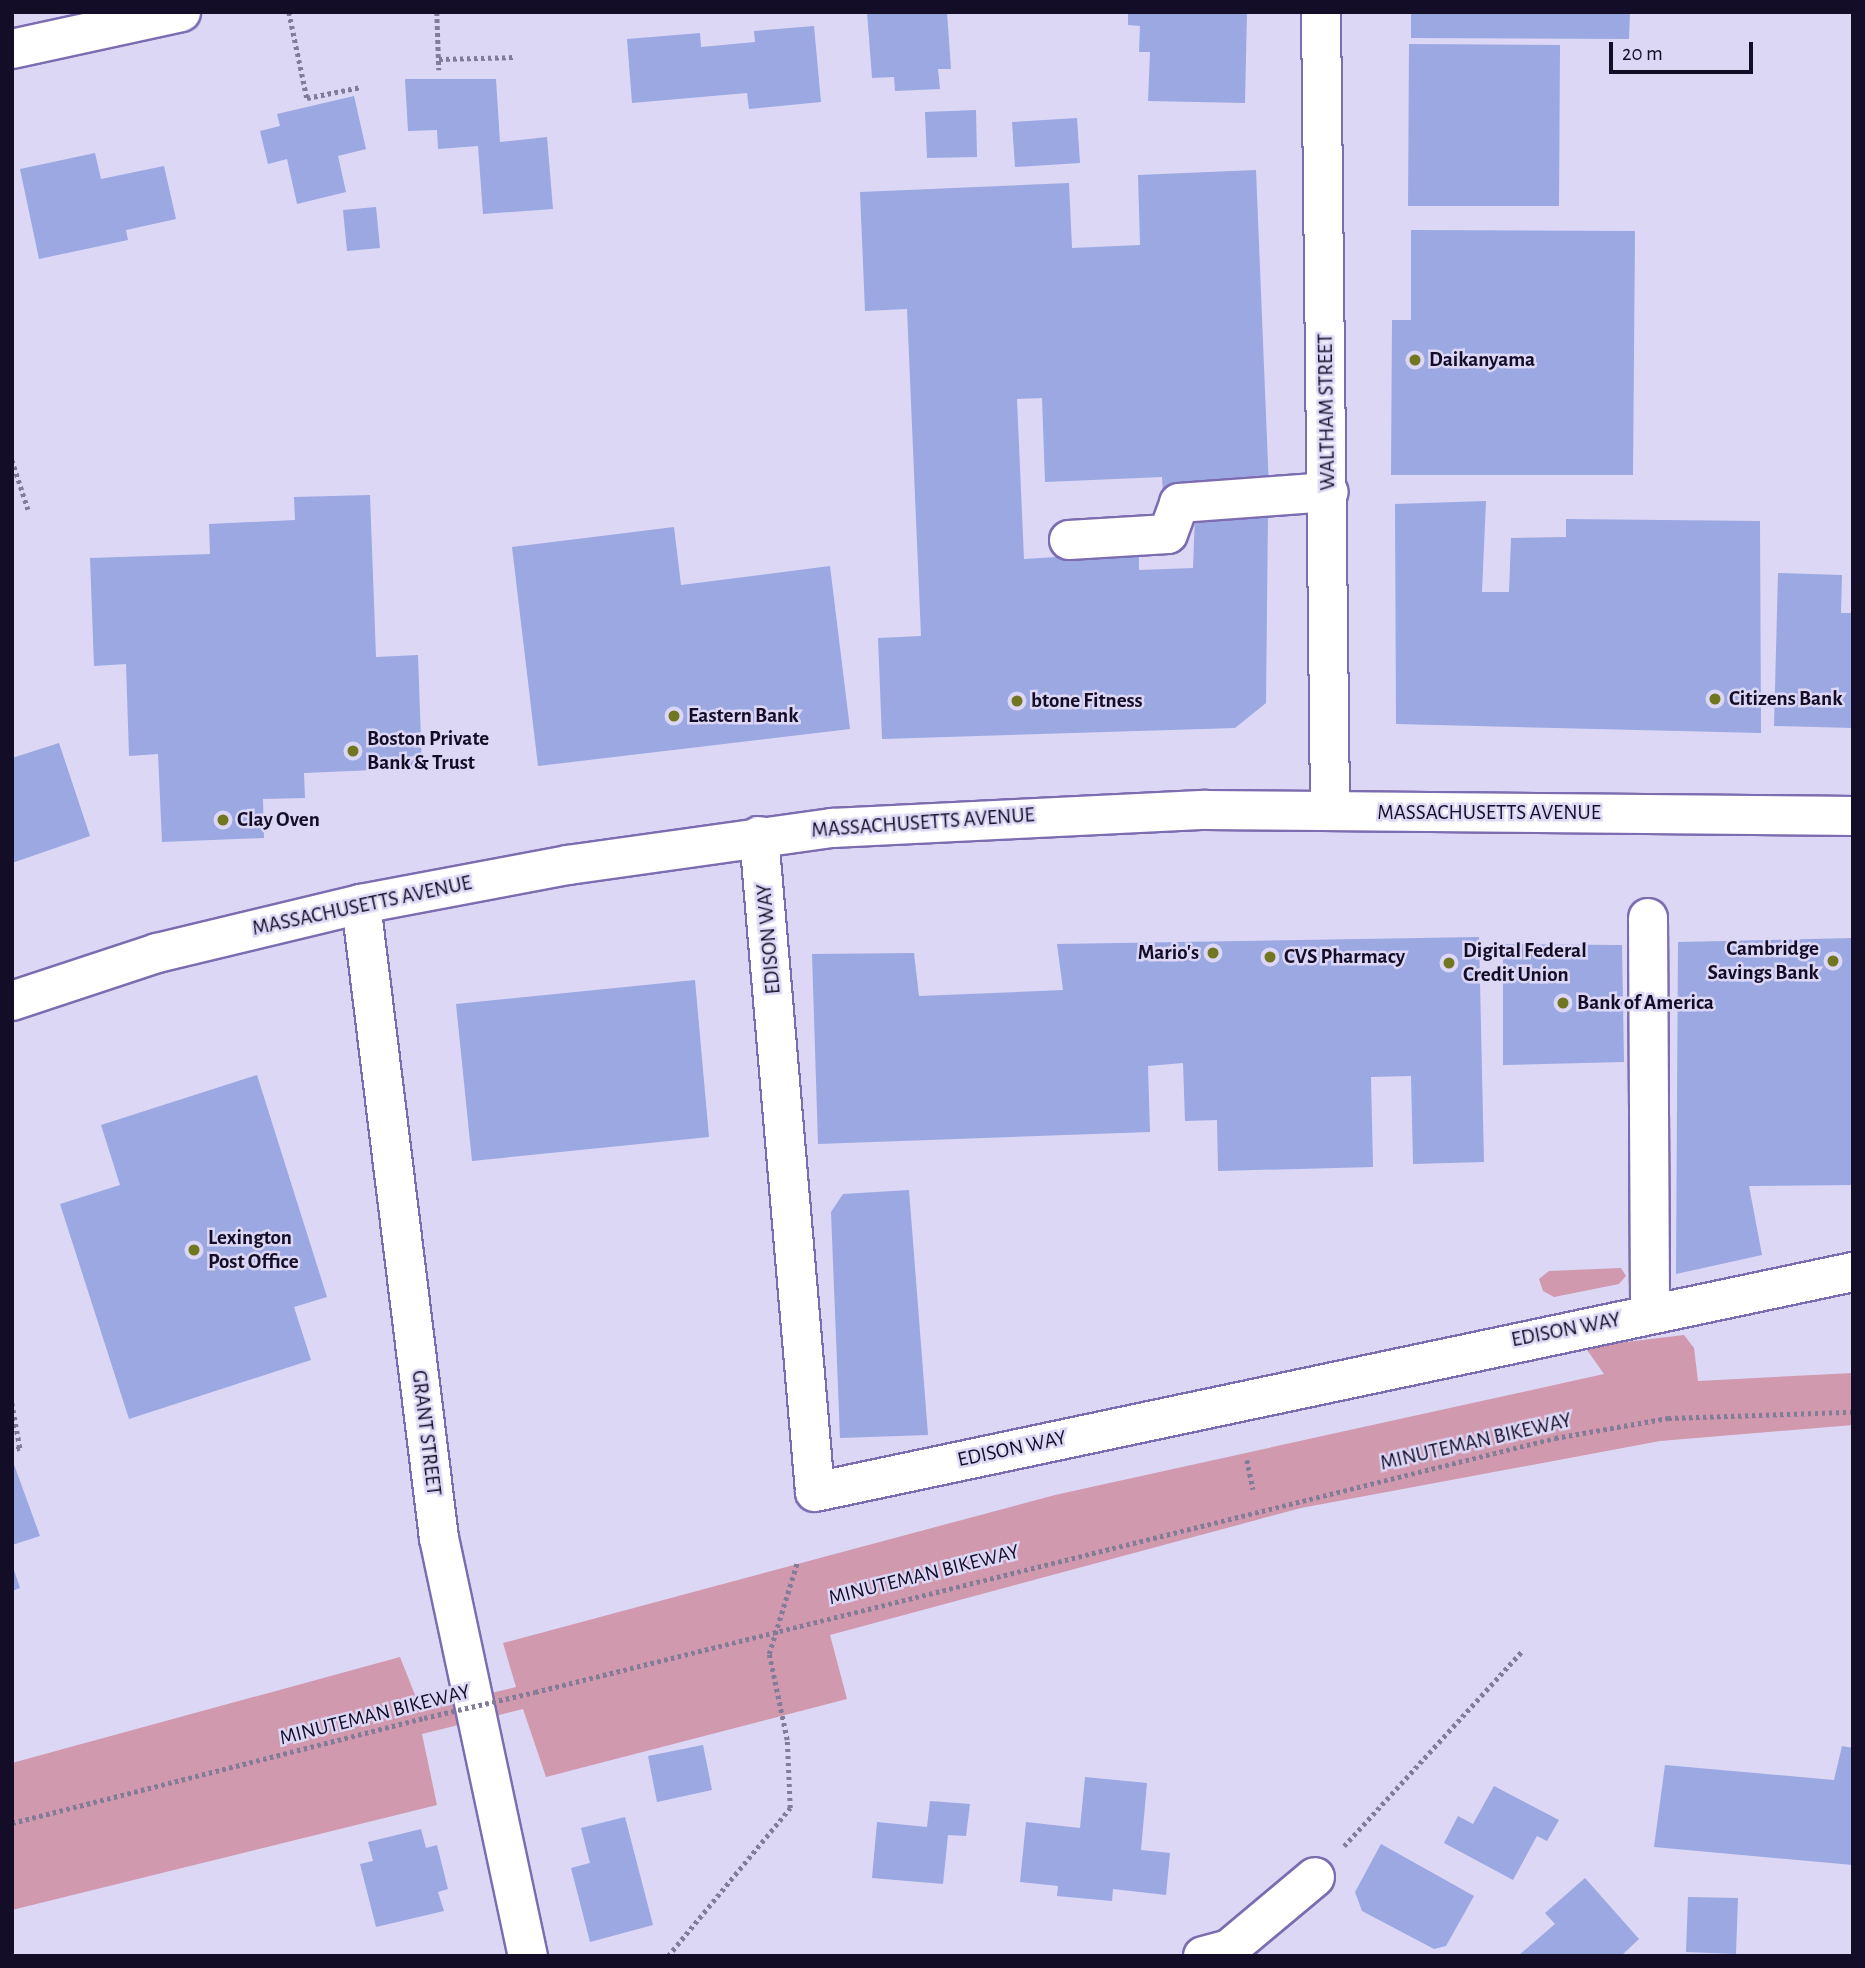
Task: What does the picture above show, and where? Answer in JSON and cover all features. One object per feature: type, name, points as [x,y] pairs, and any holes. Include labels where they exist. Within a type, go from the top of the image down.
[{"type":"street","points":[[12,49],[181,12]]},
{"type":"street","name":"WALTHAM STREET","points":[[1321,12],[1329,492],[1330,811]]},
{"type":"street","points":[[1069,540],[1168,534],[1179,503],[1329,492]]},
{"type":"street","name":"MASSACHUSETTS AVENUE","points":[[12,1001],[157,953],[361,904],[760,836],[944,818],[1330,811],[1853,816]]},
{"type":"street","name":"EDISON WAY","points":[[760,836],[815,1492],[1853,1272]]},
{"type":"street","name":"GRANT STREET","points":[[361,904],[439,1538],[528,1956]]},
{"type":"street","points":[[1648,918],[1650,1314]]},
{"type":"street","points":[[1203,1956],[1229,1949],[1315,1877]]},
{"type":"path","points":[[289,12],[307,98],[361,87]]},
{"type":"path","points":[[437,12],[439,70]]},
{"type":"path","points":[[439,59],[513,57]]},
{"type":"path","points":[[12,460],[28,509]]},
{"type":"path","points":[[12,1403],[20,1448],[12,1451]]},
{"type":"path","name":"MINUTEMAN BIKEWAY","points":[[12,1824],[535,1692],[776,1628],[1555,1438],[1668,1418],[1853,1412]]},
{"type":"path","points":[[1247,1460],[1253,1489]]},
{"type":"path","points":[[668,1956],[790,1808],[787,1740],[769,1654],[797,1563]]},
{"type":"path","points":[[1315,1877],[1523,1650]]},
{"type":"shaded area","points":[[1621,1268],[1626,1276],[1619,1284],[1554,1297],[1543,1291],[1539,1279],[1549,1271]]},
{"type":"shaded area","points":[[1684,1335],[1694,1348],[1698,1381],[1853,1373],[1853,1425],[1660,1441],[1301,1508],[830,1635],[847,1699],[546,1777],[523,1709],[422,1734],[437,1805],[12,1910],[12,1763],[400,1657],[421,1710],[516,1687],[503,1643],[1055,1495],[1604,1374],[1585,1347]]},
{"type":"building","points":[[867,12],[947,12],[951,69],[938,69],[940,89],[895,91],[894,77],[872,78]]},
{"type":"building","points":[[1128,12],[1247,12],[1245,103],[1148,101],[1150,52],[1139,52],[1140,26],[1128,25]]},
{"type":"building","points":[[1411,12],[1630,12],[1629,39],[1411,38]]},
{"type":"building","points":[[814,26],[821,102],[749,109],[747,93],[632,103],[627,39],[700,33],[701,47],[755,42],[754,31]]},
{"type":"building","points":[[1409,44],[1560,45],[1559,206],[1408,206]]},
{"type":"building","points":[[405,79],[496,79],[500,142],[547,137],[553,209],[483,214],[478,146],[438,149],[437,130],[408,131]]},
{"type":"building","points":[[354,96],[366,149],[338,156],[346,192],[297,204],[287,159],[268,164],[260,131],[280,126],[277,114]]},
{"type":"building","points":[[976,110],[977,157],[927,158],[925,112]]},
{"type":"building","points":[[1077,118],[1080,163],[1015,167],[1012,122]]},
{"type":"building","points":[[95,153],[101,179],[164,166],[176,219],[126,230],[128,240],[39,259],[20,169]]},
{"type":"building","points":[[1256,170],[1269,489],[1163,494],[1162,477],[1045,482],[1042,398],[1017,399],[1024,559],[1139,552],[1139,570],[1193,568],[1195,514],[1268,511],[1266,703],[1235,728],[882,739],[878,638],[921,636],[907,309],[865,311],[860,192],[1069,183],[1072,248],[1140,245],[1138,175]]},
{"type":"building","points":[[376,207],[380,248],[347,251],[343,210]]},
{"type":"building","points":[[1411,230],[1635,231],[1633,475],[1391,475],[1392,320],[1411,320]]},
{"type":"building","points":[[370,495],[376,657],[418,655],[422,768],[304,773],[305,798],[263,799],[264,838],[162,842],[158,754],[129,756],[126,664],[94,666],[90,558],[210,554],[209,524],[295,520],[294,497]]},
{"type":"building","points":[[1486,501],[1482,592],[1509,592],[1511,538],[1566,537],[1566,519],[1760,521],[1761,733],[1396,724],[1395,504]]},
{"type":"building","points":[[674,527],[681,585],[830,566],[850,729],[538,766],[512,547]]},
{"type":"building","points":[[1778,573],[1842,575],[1841,613],[1853,613],[1853,728],[1774,726]]},
{"type":"building","points":[[59,743],[90,836],[12,863],[12,758]]},
{"type":"building","points":[[1479,937],[1484,1162],[1413,1164],[1411,1076],[1371,1077],[1373,1167],[1218,1171],[1217,1120],[1185,1121],[1183,1063],[1148,1066],[1150,1132],[818,1144],[812,954],[914,953],[919,996],[1063,990],[1057,944]]},
{"type":"building","points":[[1853,938],[1853,1185],[1749,1186],[1762,1255],[1676,1274],[1678,942]]},
{"type":"building","name":"Bank of America","points":[[1503,944],[1622,945],[1624,1062],[1503,1065]]},
{"type":"building","points":[[695,980],[709,1137],[472,1161],[456,1004]]},
{"type":"building","name":"Lexington Post Office","points":[[257,1075],[327,1297],[294,1307],[311,1360],[129,1419],[60,1204],[120,1185],[101,1125]]},
{"type":"building","points":[[909,1190],[928,1435],[840,1438],[831,1212],[843,1194]]},
{"type":"building","points":[[12,1459],[40,1536],[12,1545]]},
{"type":"building","points":[[12,1568],[20,1588],[12,1591]]},
{"type":"building","points":[[703,1745],[712,1790],[657,1802],[648,1756]]},
{"type":"building","points":[[1842,1746],[1853,1748],[1853,1865],[1654,1847],[1665,1765],[1834,1780]]},
{"type":"building","points":[[1085,1777],[1147,1783],[1141,1850],[1170,1853],[1166,1895],[1113,1889],[1112,1901],[1057,1896],[1058,1886],[1020,1882],[1026,1822],[1080,1828]]},
{"type":"building","points":[[1494,1786],[1559,1820],[1547,1841],[1537,1836],[1513,1880],[1444,1843],[1458,1816],[1473,1824]]},
{"type":"building","points":[[930,1801],[970,1804],[966,1836],[948,1835],[943,1884],[872,1878],[877,1822],[927,1827]]},
{"type":"building","points":[[625,1817],[653,1925],[590,1942],[571,1868],[590,1863],[581,1828]]},
{"type":"building","points":[[421,1829],[426,1848],[437,1845],[448,1889],[438,1892],[444,1911],[376,1927],[360,1864],[373,1861],[368,1842]]},
{"type":"building","points":[[1381,1844],[1474,1896],[1446,1946],[1434,1949],[1362,1911],[1355,1892]]},
{"type":"building","points":[[1585,1878],[1639,1939],[1621,1956],[1518,1956],[1555,1924],[1545,1913]]},
{"type":"building","points":[[1688,1897],[1738,1898],[1736,1954],[1686,1952]]},
{"type":"place","name":"Daikanyama","points":[[1415,360]]},
{"type":"place","name":"Citizens Bank","points":[[1715,699]]},
{"type":"place","name":"btone Fitness","points":[[1017,701]]},
{"type":"place","name":"Eastern Bank","points":[[674,716]]},
{"type":"place","name":"Boston Private Bank & Trust","points":[[353,751]]},
{"type":"place","name":"Clay Oven","points":[[223,820]]},
{"type":"place","name":"Mario's","points":[[1213,953]]},
{"type":"place","name":"CVS Pharmacy","points":[[1270,957]]},
{"type":"place","name":"Cambridge Savings Bank","points":[[1833,961]]},
{"type":"place","name":"Digital Federal Credit Union","points":[[1449,963]]},
{"type":"place","name":"Bank of America","points":[[1563,1003]]},
{"type":"place","name":"Lexington Post Office","points":[[194,1250]]}]
